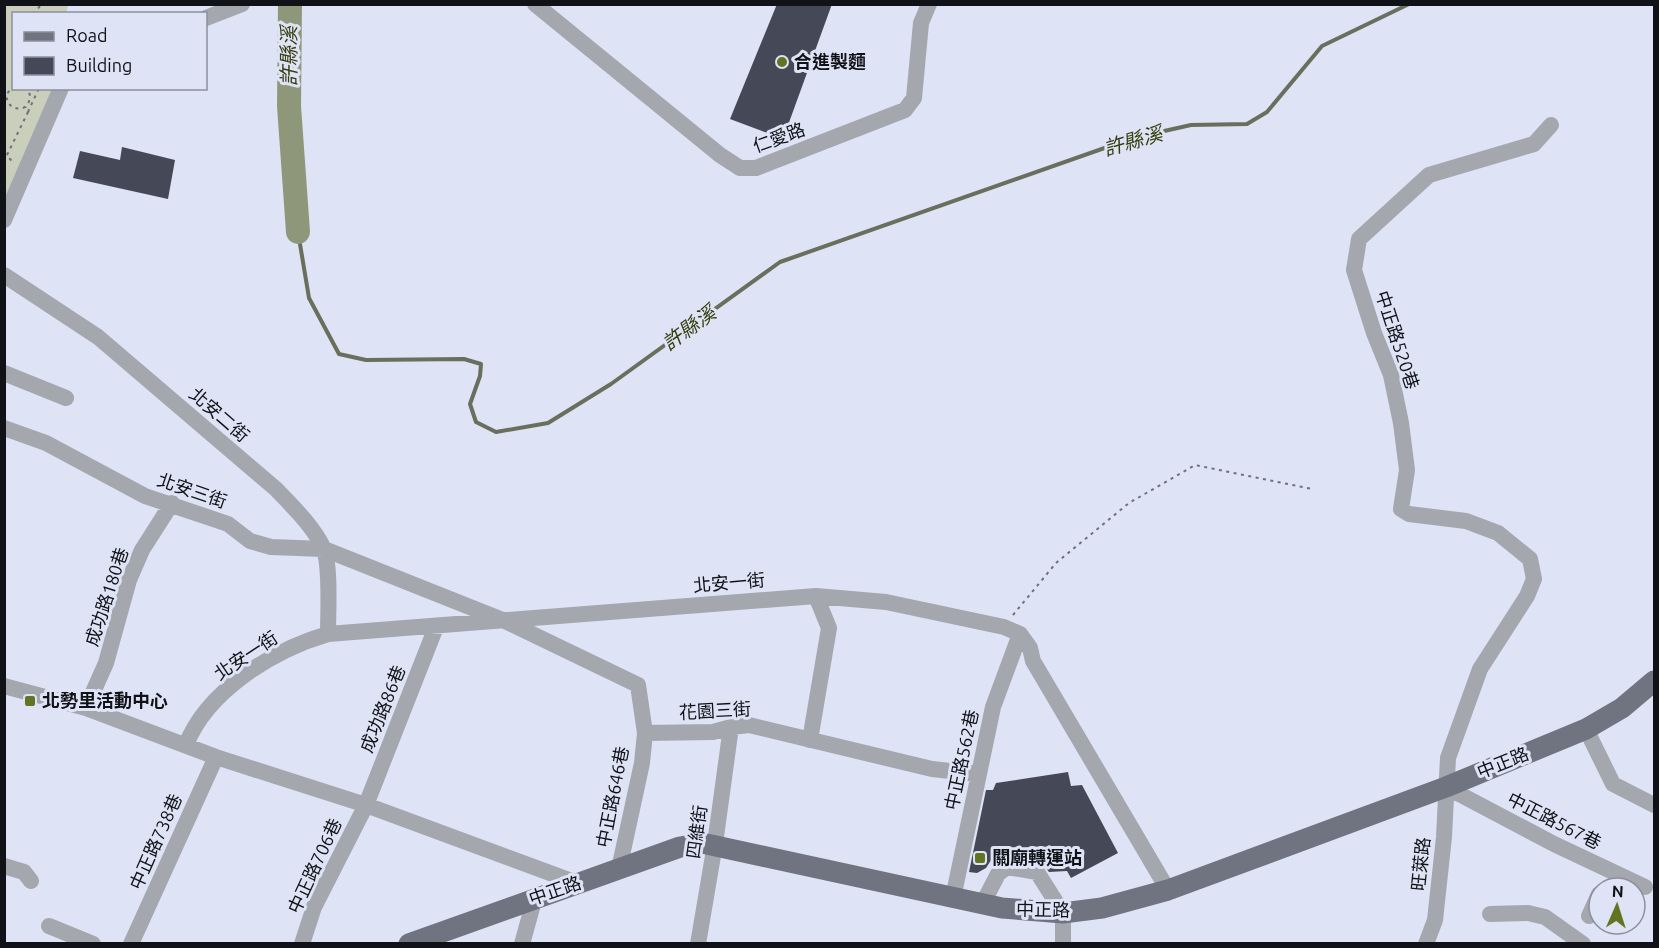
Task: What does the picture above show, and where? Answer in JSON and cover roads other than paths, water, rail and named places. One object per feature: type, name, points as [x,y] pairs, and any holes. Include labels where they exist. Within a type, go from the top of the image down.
[{"type":"main road","name":"中正路","points":[[409,944],[535,897],[691,844],[715,844],[982,905],[1031,912],[1063,913],[1102,908],[1168,890],[1446,787],[1586,729],[1622,708],[1654,681]]},
{"type":"street","name":"仁愛路","points":[[535,4],[720,155],[740,168],[756,168],[905,110],[914,98],[921,23],[929,4]]},
{"type":"street","points":[[207,18],[237,7]]},
{"type":"street","points":[[4,220],[60,90]]},
{"type":"street","name":"中正路520巷","points":[[1446,787],[1448,758],[1480,669],[1527,596],[1534,579],[1530,559],[1498,533],[1466,521],[1409,513],[1401,509],[1407,470],[1401,423],[1391,375],[1374,333],[1354,270],[1355,250],[1359,239],[1429,175],[1534,144],[1551,125]]},
{"type":"street","name":"北安二街","points":[[4,275],[98,337],[276,489],[324,549]]},
{"type":"street","points":[[4,373],[66,398]]},
{"type":"street","name":"北安三街","points":[[4,428],[46,443],[145,496],[172,503],[228,524],[250,541],[271,548],[324,549],[505,621]]},
{"type":"street","name":"成功路180巷","points":[[86,708],[106,663],[129,580],[142,550],[172,503]]},
{"type":"street","points":[[324,549],[328,577],[328,634]]},
{"type":"street","points":[[810,740],[829,628],[816,596]]},
{"type":"street","name":"北安一街","points":[[186,745],[199,718],[243,678],[295,647],[328,634],[816,596],[907,606],[1004,627],[1020,634]]},
{"type":"street","points":[[505,621],[638,686],[645,733]]},
{"type":"street","name":"成功路86巷","points":[[366,805],[436,627]]},
{"type":"street","points":[[1020,634],[1030,648],[1033,661],[1168,890]]},
{"type":"street","name":"中正路562巷","points":[[953,898],[993,707],[1020,634]]},
{"type":"street","points":[[4,686],[86,708],[216,757],[366,805],[577,883]]},
{"type":"street","name":"花園三街","points":[[645,733],[713,732],[749,725],[932,769],[978,774]]},
{"type":"street","name":"四維街","points":[[698,944],[731,727]]},
{"type":"street","points":[[1586,729],[1612,784],[1654,805]]},
{"type":"street","name":"中正路646巷","points":[[619,869],[642,763],[645,733]]},
{"type":"street","name":"中正路738巷","points":[[131,944],[216,757]]},
{"type":"street","name":"中正路567巷","points":[[1446,787],[1554,844],[1622,876]]},
{"type":"street","name":"旺萊路","points":[[1426,944],[1435,920],[1446,787]]},
{"type":"street","name":"中正路706巷","points":[[302,944],[314,907],[366,805]]},
{"type":"street","points":[[4,866],[24,872],[31,881]]},
{"type":"street","points":[[982,905],[998,874],[1007,867],[1037,872],[1063,913],[1063,944]]},
{"type":"street","points":[[1607,876],[1609,870]]},
{"type":"street","points":[[522,944],[535,897]]},
{"type":"street","points":[[1490,914],[1528,913],[1545,916],[1583,944]]},
{"type":"street","points":[[49,926],[93,944]]},
{"type":"waterway","name":"許縣溪","points":[[290,4],[289,106],[298,232]]},
{"type":"waterway","name":"許縣溪","points":[[298,232],[309,298],[339,354],[366,360],[464,359],[481,364],[480,376],[470,404],[476,422],[496,432],[548,423],[611,384],[780,262],[1133,138],[1191,125],[1247,124],[1267,112],[1322,46],[1409,4]]},
{"type":"place","name":"合進製麵","points":[[782,62]]},
{"type":"place","name":"北勢里活動中心","points":[[30,701]]},
{"type":"place","name":"關廟轉運站","points":[[980,858]]}]
